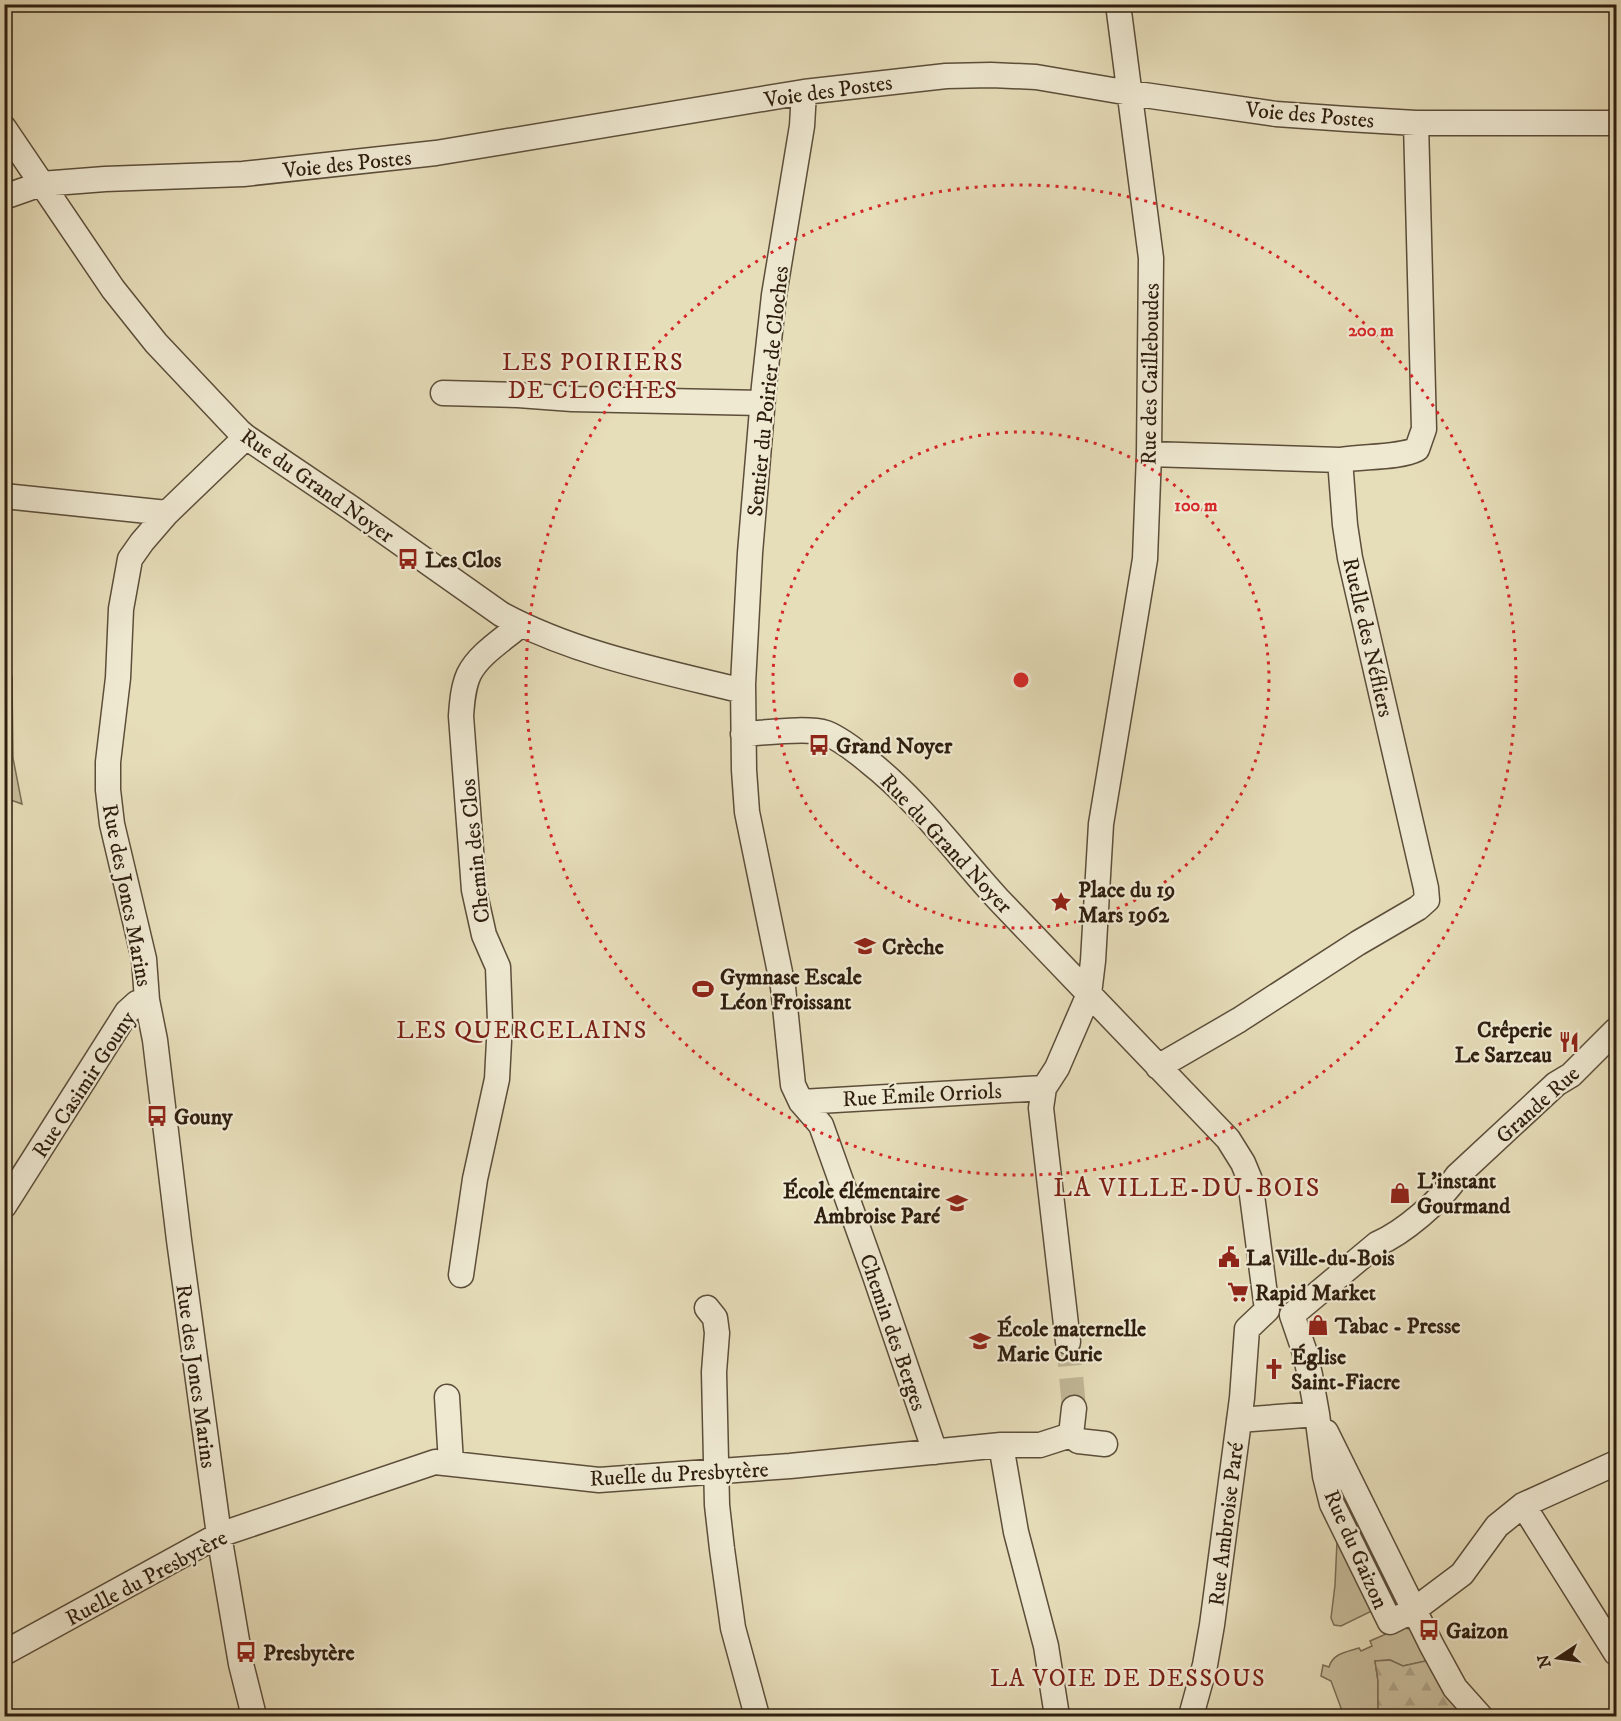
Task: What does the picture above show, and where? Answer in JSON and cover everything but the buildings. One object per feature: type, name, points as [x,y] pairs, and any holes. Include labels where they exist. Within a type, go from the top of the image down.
[{"type":"street","name":"Rue des Cailleboudes","points":[[1044,1088],[1057,1068],[1089,994],[1101,824],[1145,559],[1149,454],[1151,258],[1118,4]]},
{"type":"street","name":"Voie des Postes","points":[[4,197],[42,184],[162,176],[243,174],[436,153],[804,92],[895,81],[991,75],[1036,77],[1276,114],[1416,123],[1617,123]]},
{"type":"street","name":"Sentier du Poirier de Cloches","points":[[743,691],[750,553],[762,403],[774,295],[802,126],[804,92]]},
{"type":"street","points":[[1149,454],[1340,459],[1407,454],[1417,449],[1424,429],[1416,123]]},
{"type":"street","name":"Rue du Grand Noyer","points":[[4,128],[78,240],[120,298],[194,384],[246,437],[501,614],[520,624],[625,661],[743,691]]},
{"type":"street","points":[[442,393],[572,399],[762,403]]},
{"type":"street","name":"Rue des Joncs Marins","points":[[246,437],[167,513],[130,559],[121,609],[118,678],[108,762],[108,790],[112,824],[142,948],[147,1000],[155,1040],[179,1240],[219,1535],[239,1655],[254,1716]]},
{"type":"street","name":"Ruelle des Néfliers","points":[[1158,1067],[1239,1020],[1358,943],[1418,908],[1427,900],[1396,753],[1350,558],[1340,459]]},
{"type":"street","points":[[4,496],[167,513]]},
{"type":"street","name":"Chemin des Clos","points":[[461,1275],[475,1179],[497,1078],[500,1022],[498,967],[484,935],[474,890],[461,716],[463,692],[469,674],[477,662],[520,624]]},
{"type":"street","name":"Chemin des Berges","points":[[743,691],[747,812],[783,987],[793,1085],[801,1102],[821,1125],[935,1452]]},
{"type":"street","name":"Rue du Grand Noyer","points":[[743,734],[816,731],[825,733],[840,741],[889,777],[914,802],[970,869],[1228,1139],[1243,1163],[1250,1180],[1267,1310]]},
{"type":"street","points":[[1068,970],[1093,961]]},
{"type":"street","name":"Rue Casimir Gouny","points":[[4,1206],[127,1012],[137,1003],[147,1000]]},
{"type":"street","name":"Grande Rue","points":[[1292,1315],[1377,1244],[1391,1237],[1447,1191],[1457,1176],[1556,1084],[1571,1075],[1617,1030]]},
{"type":"street","points":[[1044,1088],[1041,1108],[1068,1342]]},
{"type":"street","name":"Rue Émile Orriols","points":[[801,1102],[1044,1088]]},
{"type":"street","points":[[707,1308],[715,1318],[717,1333],[714,1372],[716,1472],[722,1549],[733,1628],[745,1679],[757,1716]]},
{"type":"street","points":[[1267,1310],[1292,1315]]},
{"type":"street","name":"Rue Ambroise Paré","points":[[1191,1716],[1205,1665],[1212,1625],[1239,1420],[1247,1329],[1267,1310]]},
{"type":"street","name":"Rue du Gaizon","points":[[1292,1315],[1304,1350],[1317,1414],[1325,1476],[1332,1504],[1390,1622],[1414,1610]]},
{"type":"street","points":[[447,1397],[451,1463]]},
{"type":"street","points":[[1074,1408],[1071,1435],[1078,1441],[1105,1444]]},
{"type":"street","points":[[1239,1420],[1317,1414]]},
{"type":"street","name":"Rue du Gaizon","points":[[1317,1414],[1432,1646],[1455,1688],[1480,1716]]},
{"type":"street","name":"Ruelle du Presbytère","points":[[4,1653],[219,1535],[435,1462],[599,1480],[716,1472],[1001,1445],[1040,1445],[1071,1435]]},
{"type":"street","points":[[1001,1445],[1016,1532],[1046,1646],[1057,1716]]},
{"type":"street","points":[[1414,1610],[1462,1574],[1497,1526],[1523,1505],[1617,1463]]},
{"type":"street","points":[[1523,1505],[1617,1653]]},
{"type":"green space","points":[[5,677],[12,677],[13,758],[22,804],[5,798]]},
{"type":"green space","points":[[1345,1539],[1378,1608],[1341,1626],[1334,1625],[1331,1618],[1337,1541]]},
{"type":"green space","points":[[1402,1627],[1416,1631],[1430,1660],[1403,1666],[1390,1660],[1375,1661],[1378,1681],[1378,1716],[1344,1716],[1331,1681],[1321,1676],[1323,1665],[1329,1667],[1337,1656],[1359,1648],[1361,1651],[1372,1646],[1370,1641]]},
{"type":"green space","points":[[1390,1660],[1403,1666],[1430,1660],[1469,1716],[1378,1716],[1378,1681],[1375,1661]]},
{"type":"tunnel","points":[[1068,1342],[1074,1408]]},
{"type":"place","name":"Les Clos","points":[[408,559]]},
{"type":"place","name":"Grand Noyer","points":[[819,745]]},
{"type":"place","name":"Place du 19 Mars 1962","points":[[1061,902]]},
{"type":"place","name":"Crèche","points":[[865,946]]},
{"type":"place","name":"Gymnase Escale Léon Froissant","points":[[703,989]]},
{"type":"place","name":"Crêperie Le Sarzeau","points":[[1569,1042]]},
{"type":"place","name":"Gouny","points":[[157,1116]]},
{"type":"place","name":"L'instant Gourmand","points":[[1400,1193]]},
{"type":"place","name":"École élémentaire Ambroise Paré","points":[[957,1203]]},
{"type":"place","name":"La Ville-du-Bois","points":[[1229,1257]]},
{"type":"place","name":"Rapid Market","points":[[1238,1292]]},
{"type":"place","name":"Tabac - Presse","points":[[1318,1325]]},
{"type":"place","name":"École maternelle Marie Curie","points":[[980,1341]]},
{"type":"place","name":"Église Saint-Fiacre","points":[[1274,1369]]},
{"type":"place","name":"Gaizon","points":[[1429,1630]]},
{"type":"place","name":"Presbytère","points":[[246,1652]]},
{"type":"district","name":"LES POIRIERS DE CLOCHES","points":[[593,376]]},
{"type":"district","name":"LES QUERCELAINS","points":[[522,1030]]},
{"type":"district","name":"LA VILLE-DU-BOIS","points":[[1187,1187]]},
{"type":"district","name":"LA VOIE DE DESSOUS","points":[[1128,1678]]}]
